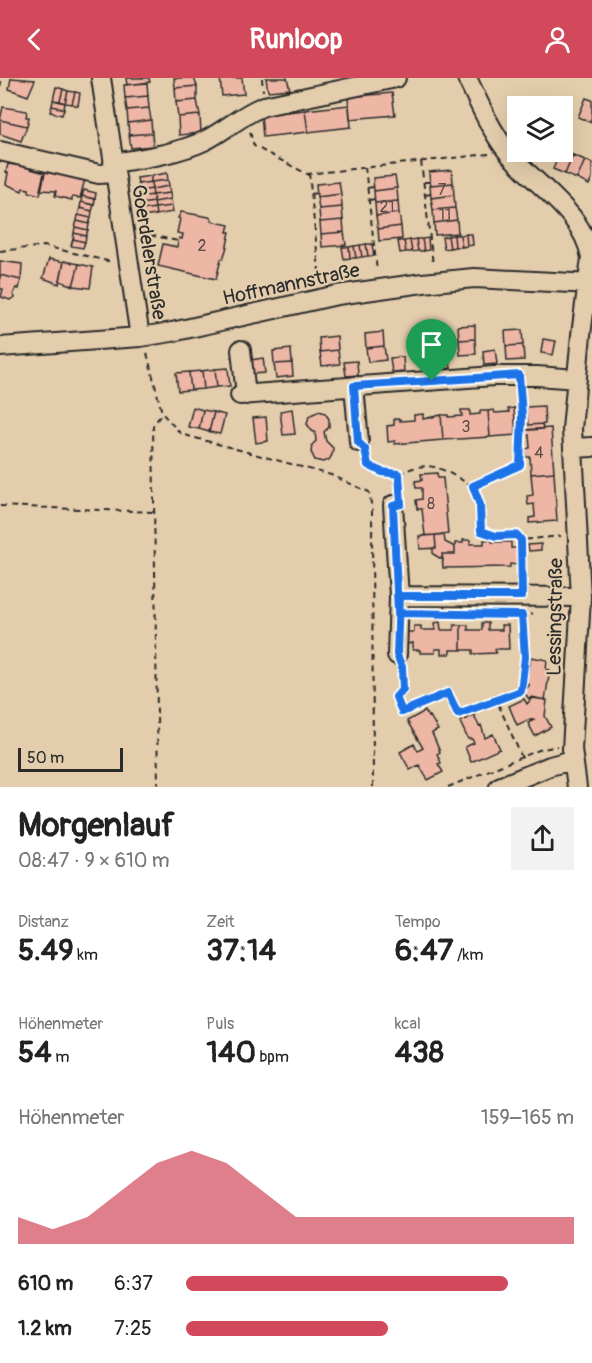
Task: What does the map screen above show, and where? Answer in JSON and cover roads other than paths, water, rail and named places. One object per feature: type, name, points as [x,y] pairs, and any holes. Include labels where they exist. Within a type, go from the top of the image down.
[{"type":"street","name":"Goerdelerstraße","points":[[101,78],[140,337]]},
{"type":"street","points":[[114,168],[194,146],[252,110],[264,106],[396,78]]},
{"type":"street","name":"Lessingstraße","points":[[467,78],[487,121],[507,150],[574,220],[590,247],[590,283],[572,429],[581,597],[572,754],[577,787]]},
{"type":"street","name":"Goerdelerstraße","points":[[0,151],[99,174],[114,168]]},
{"type":"street","name":"Hoffmannstraße","points":[[0,347],[140,337],[337,295],[423,283],[474,278],[590,283]]},
{"type":"street","points":[[241,350],[243,395],[519,375],[577,379]]},
{"type":"street","points":[[354,386],[358,442]]},
{"type":"street","points":[[573,448],[592,447]]},
{"type":"street","points":[[393,506],[399,605],[397,655]]},
{"type":"street","points":[[399,605],[522,596],[581,597]]},
{"type":"street","points":[[499,787],[556,764],[572,754]]}]
